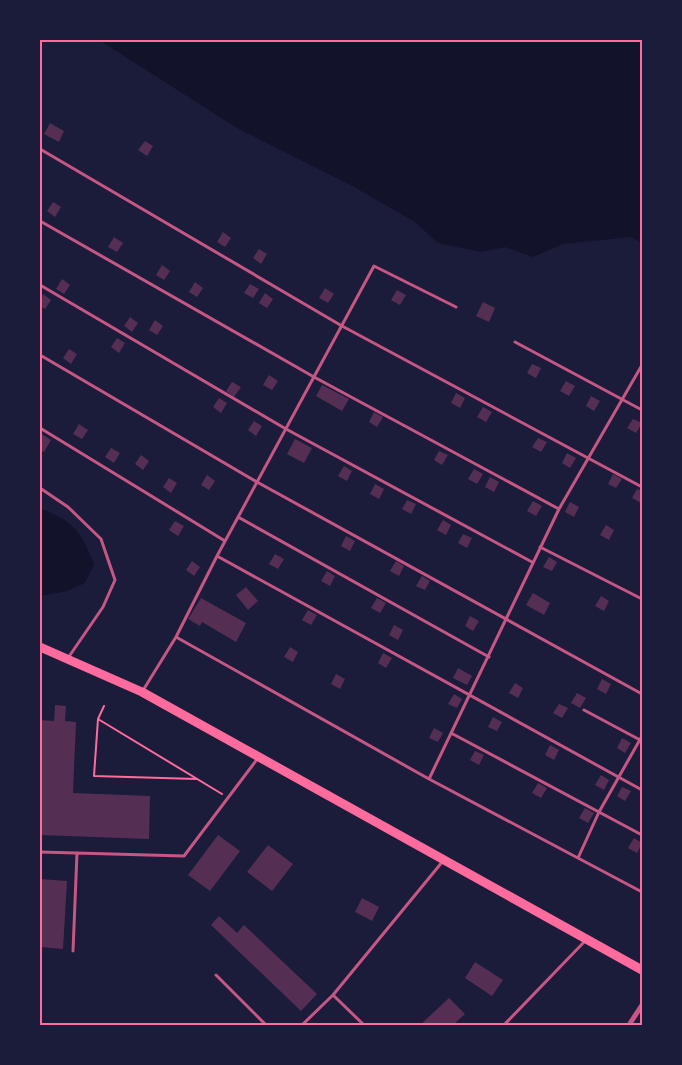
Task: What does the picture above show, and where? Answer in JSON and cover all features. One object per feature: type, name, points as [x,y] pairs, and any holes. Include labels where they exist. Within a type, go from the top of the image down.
[{"type":"main road","points":[[40,647],[142,692],[642,970]]},
{"type":"street","points":[[630,1025],[642,1005]]},
{"type":"lane","points":[[40,149],[342,326],[642,487]]},
{"type":"lane","points":[[40,221],[314,377],[559,508]]},
{"type":"lane","points":[[142,692],[176,638],[217,556],[374,266],[456,307]]},
{"type":"lane","points":[[40,285],[286,429],[532,562]]},
{"type":"lane","points":[[515,342],[642,410]]},
{"type":"lane","points":[[40,355],[257,482],[642,694]]},
{"type":"lane","points":[[429,779],[559,508],[642,365]]},
{"type":"lane","points":[[40,428],[225,541]]},
{"type":"lane","points":[[40,488],[68,507],[101,539],[115,580],[103,607],[67,658]]},
{"type":"lane","points":[[238,517],[489,657]]},
{"type":"lane","points":[[540,547],[642,599]]},
{"type":"lane","points":[[217,556],[642,790]]},
{"type":"lane","points":[[176,638],[429,779],[642,892]]},
{"type":"lane","points":[[578,858],[599,812],[641,739],[584,710]]},
{"type":"lane","points":[[451,733],[642,835]]},
{"type":"lane","points":[[40,852],[184,856],[258,757]]},
{"type":"lane","points":[[73,950],[77,853]]},
{"type":"lane","points":[[302,1025],[333,995],[444,860]]},
{"type":"lane","points":[[504,1025],[587,940]]},
{"type":"lane","points":[[216,975],[266,1025]]},
{"type":"lane","points":[[333,995],[364,1025]]},
{"type":"path","points":[[104,706],[98,719],[94,776],[197,779]]},
{"type":"path","points":[[98,719],[229,798]]},
{"type":"shaded area","points":[[99,40],[642,40],[642,243],[631,237],[563,244],[533,257],[505,247],[481,252],[438,243],[415,222],[354,187],[237,128]]},
{"type":"shaded area","points":[[40,508],[62,518],[75,528],[94,564],[85,583],[67,591],[40,596]]},
{"type":"building","points":[[50,123],[64,131],[59,142],[44,134]]},
{"type":"building","points":[[145,141],[153,146],[147,156],[138,150]]},
{"type":"building","points":[[53,202],[61,207],[55,217],[47,211]]},
{"type":"building","points":[[223,232],[231,238],[225,247],[217,242]]},
{"type":"building","points":[[114,237],[123,243],[117,252],[108,247]]},
{"type":"building","points":[[259,249],[267,254],[261,264],[253,258]]},
{"type":"building","points":[[162,265],[170,271],[164,280],[156,275]]},
{"type":"building","points":[[62,279],[70,285],[64,294],[56,289]]},
{"type":"building","points":[[195,282],[203,288],[197,297],[189,292]]},
{"type":"building","points":[[250,284],[259,289],[253,298],[244,293]]},
{"type":"building","points":[[325,288],[334,294],[328,303],[319,298]]},
{"type":"building","points":[[397,290],[406,295],[400,305],[391,300]]},
{"type":"building","points":[[265,293],[273,299],[267,308],[259,303]]},
{"type":"building","points":[[43,294],[51,300],[45,309],[40,306]]},
{"type":"building","points":[[483,302],[495,308],[489,322],[476,316]]},
{"type":"building","points":[[130,317],[138,323],[132,332],[124,326]]},
{"type":"building","points":[[155,320],[163,326],[157,335],[149,330]]},
{"type":"building","points":[[117,338],[125,343],[119,353],[111,347]]},
{"type":"building","points":[[69,349],[77,354],[71,364],[63,358]]},
{"type":"building","points":[[532,364],[541,368],[536,378],[527,373]]},
{"type":"building","points":[[269,375],[278,381],[272,390],[263,385]]},
{"type":"building","points":[[566,381],[575,386],[569,396],[560,391]]},
{"type":"building","points":[[232,382],[241,387],[234,397],[226,391]]},
{"type":"building","points":[[322,385],[349,399],[342,411],[316,396]]},
{"type":"building","points":[[456,393],[465,398],[460,408],[451,403]]},
{"type":"building","points":[[591,396],[600,401],[594,411],[586,406]]},
{"type":"building","points":[[219,398],[227,403],[221,413],[213,407]]},
{"type":"building","points":[[483,407],[492,412],[486,422],[477,417]]},
{"type":"building","points":[[374,412],[383,417],[377,427],[369,422]]},
{"type":"building","points":[[633,419],[642,423],[636,433],[627,428]]},
{"type":"building","points":[[254,421],[262,426],[256,436],[248,430]]},
{"type":"building","points":[[79,424],[88,430],[82,439],[73,434]]},
{"type":"building","points":[[40,433],[51,440],[44,452],[40,450]]},
{"type":"building","points":[[538,438],[547,442],[541,452],[532,447]]},
{"type":"building","points":[[295,439],[312,448],[304,463],[287,454]]},
{"type":"building","points":[[111,448],[120,453],[114,463],[105,457]]},
{"type":"building","points":[[439,451],[448,455],[442,465],[434,460]]},
{"type":"building","points":[[567,453],[576,458],[570,468],[562,463]]},
{"type":"building","points":[[141,455],[149,461],[143,470],[135,464]]},
{"type":"building","points":[[344,466],[352,471],[347,481],[338,476]]},
{"type":"building","points":[[474,469],[483,474],[477,484],[468,479]]},
{"type":"building","points":[[613,474],[622,479],[616,488],[608,484]]},
{"type":"building","points":[[207,475],[215,481],[209,490],[201,485]]},
{"type":"building","points":[[490,477],[499,482],[494,492],[485,487]]},
{"type":"building","points":[[169,478],[177,483],[171,493],[163,487]]},
{"type":"building","points":[[375,484],[384,489],[379,499],[370,494]]},
{"type":"building","points":[[637,489],[642,491],[641,503],[632,498]]},
{"type":"building","points":[[407,500],[416,504],[411,514],[402,509]]},
{"type":"building","points":[[533,501],[542,506],[536,516],[527,511]]},
{"type":"building","points":[[570,502],[579,507],[574,517],[565,512]]},
{"type":"building","points":[[443,520],[451,525],[446,535],[437,530]]},
{"type":"building","points":[[175,521],[184,526],[178,536],[169,530]]},
{"type":"building","points":[[606,525],[614,530],[609,540],[600,535]]},
{"type":"building","points":[[463,534],[472,538],[467,548],[458,543]]},
{"type":"building","points":[[346,536],[355,541],[350,551],[341,546]]},
{"type":"building","points":[[275,554],[284,559],[278,569],[269,564]]},
{"type":"building","points":[[549,557],[557,562],[552,571],[543,567]]},
{"type":"building","points":[[192,561],[200,567],[194,576],[186,570]]},
{"type":"building","points":[[396,561],[404,566],[399,576],[390,571]]},
{"type":"building","points":[[327,571],[335,576],[330,586],[321,581]]},
{"type":"building","points":[[422,576],[430,581],[425,590],[416,586]]},
{"type":"building","points":[[246,587],[258,601],[248,610],[236,595]]},
{"type":"building","points":[[533,593],[550,603],[544,615],[526,605]]},
{"type":"building","points":[[601,596],[609,601],[604,611],[595,606]]},
{"type":"building","points":[[201,598],[246,623],[236,642],[202,622],[200,626],[188,619]]},
{"type":"building","points":[[377,598],[386,603],[380,613],[371,608]]},
{"type":"building","points":[[308,610],[317,615],[311,625],[302,620]]},
{"type":"building","points":[[470,616],[479,621],[473,631],[465,626]]},
{"type":"building","points":[[394,625],[403,630],[398,640],[389,635]]},
{"type":"building","points":[[290,647],[298,652],[293,662],[284,657]]},
{"type":"building","points":[[383,653],[392,658],[386,668],[378,663]]},
{"type":"building","points":[[458,668],[472,676],[467,685],[453,678]]},
{"type":"building","points":[[336,674],[345,679],[340,689],[331,684]]},
{"type":"building","points":[[602,679],[611,684],[606,694],[597,689]]},
{"type":"building","points":[[515,683],[523,688],[518,698],[509,693]]},
{"type":"building","points":[[577,693],[586,698],[580,708],[571,703]]},
{"type":"building","points":[[454,694],[462,699],[457,708],[448,704]]},
{"type":"building","points":[[559,704],[568,708],[562,718],[553,713]]},
{"type":"building","points":[[55,705],[66,706],[65,721],[76,722],[73,793],[150,796],[149,839],[40,835],[40,720],[54,721]]},
{"type":"building","points":[[493,717],[502,722],[497,731],[488,727]]},
{"type":"building","points":[[434,728],[443,733],[438,742],[429,738]]},
{"type":"building","points":[[622,738],[631,743],[625,753],[617,748]]},
{"type":"building","points":[[550,745],[559,750],[554,760],[545,755]]},
{"type":"building","points":[[475,751],[484,755],[479,765],[470,760]]},
{"type":"building","points":[[601,775],[609,780],[604,790],[595,785]]},
{"type":"building","points":[[538,783],[547,788],[541,798],[532,793]]},
{"type":"building","points":[[622,787],[631,791],[625,801],[617,796]]},
{"type":"building","points":[[585,808],[594,813],[588,823],[579,818]]},
{"type":"building","points":[[218,835],[240,851],[210,891],[188,875]]},
{"type":"building","points":[[634,838],[642,843],[637,853],[628,848]]},
{"type":"building","points":[[268,845],[293,864],[272,891],[247,872]]},
{"type":"building","points":[[40,879],[67,881],[63,949],[40,947]]},
{"type":"building","points":[[362,898],[379,907],[372,921],[355,912]]},
{"type":"building","points":[[219,916],[237,933],[244,925],[317,994],[301,1011],[211,925]]},
{"type":"building","points":[[475,962],[503,980],[492,996],[465,978]]},
{"type":"building","points":[[449,998],[465,1014],[453,1025],[420,1025]]}]
